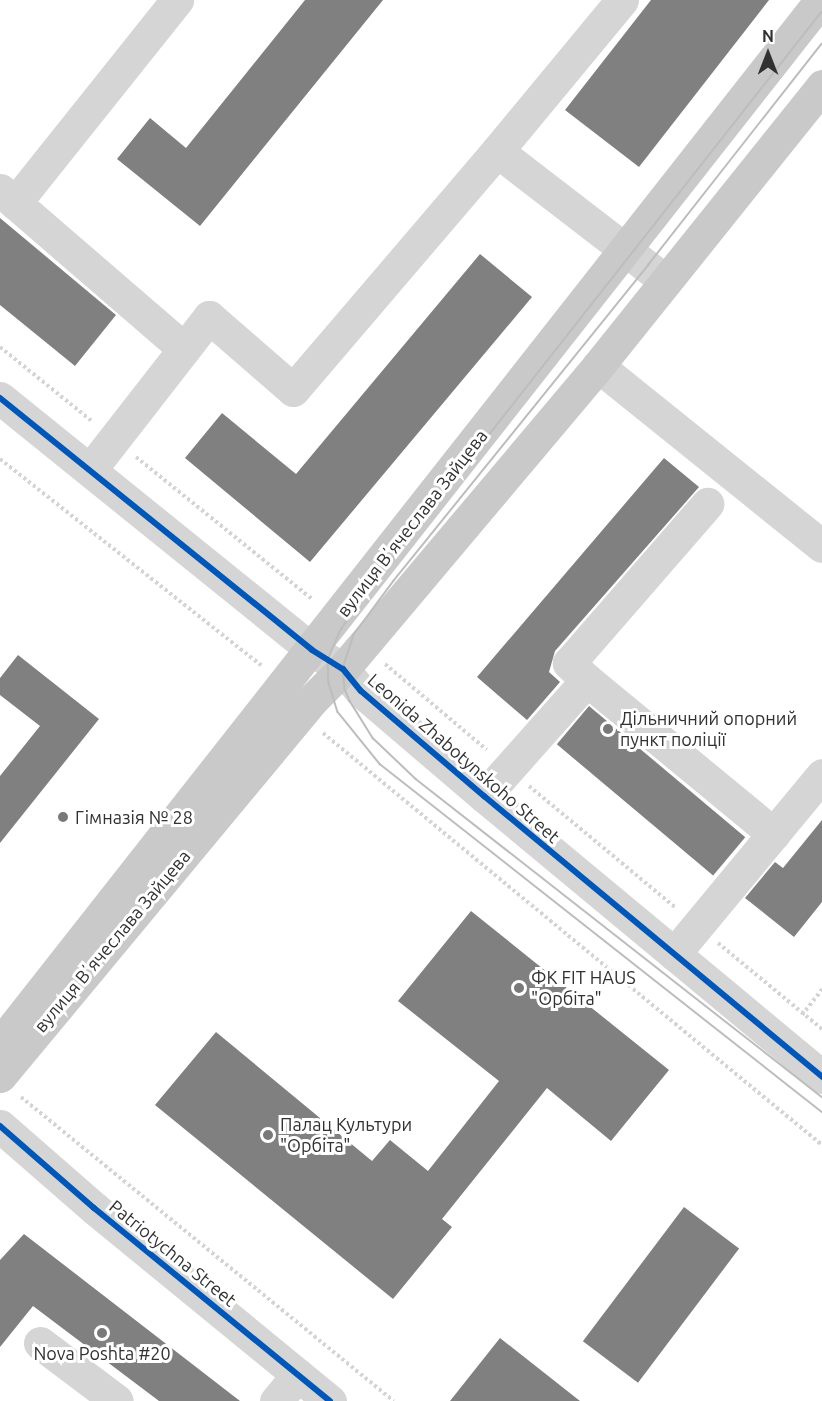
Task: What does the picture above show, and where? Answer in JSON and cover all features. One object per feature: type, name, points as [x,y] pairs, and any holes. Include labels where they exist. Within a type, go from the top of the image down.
[{"type":"main road","name":"вулиця Вʼячеслава Зайцева","points":[[0,1044],[821,0]]},
{"type":"main road","name":"вулиця Вʼячеслава Зайцева","points":[[10,1086],[311,701],[343,669],[598,366],[666,280],[818,99]]},
{"type":"street","points":[[177,0],[8,196],[184,349]]},
{"type":"street","points":[[90,470],[209,317],[293,390],[497,151],[622,0]]},
{"type":"street","points":[[497,151],[666,280]]},
{"type":"street","points":[[598,366],[822,546]]},
{"type":"street","name":"Leonida Zhabotynskoho Street","points":[[0,398],[312,650],[343,669],[361,691],[484,796],[822,1077]]},
{"type":"street","points":[[707,504],[569,663],[774,834]]},
{"type":"street","points":[[484,796],[587,680]]},
{"type":"street","points":[[674,954],[822,775]]},
{"type":"street","name":"Patriotychna Street","points":[[0,1126],[94,1208],[330,1401]]},
{"type":"street","points":[[39,1343],[117,1401]]},
{"type":"street","points":[[276,1401],[297,1375]]},
{"type":"path","points":[[0,347],[318,604]]},
{"type":"path","points":[[0,459],[266,670]]},
{"type":"path","points":[[383,663],[822,1029]]},
{"type":"path","points":[[320,730],[822,1145]]},
{"type":"path","points":[[780,1043],[822,989]]},
{"type":"path","points":[[10,1086],[394,1401]]},
{"type":"building","points":[[305,0],[383,0],[200,226],[117,159],[150,118],[186,148]]},
{"type":"building","points":[[651,0],[769,0],[639,167],[565,110]]},
{"type":"building","points":[[0,218],[116,315],[75,366],[0,305]]},
{"type":"building","points":[[480,254],[532,297],[310,562],[185,458],[222,413],[296,474]]},
{"type":"building","points":[[664,458],[699,487],[555,651],[549,672],[560,682],[527,720],[477,677]]},
{"type":"building","points":[[18,655],[99,719],[0,843],[0,776],[40,726],[0,695],[0,678]]},
{"type":"building","points":[[589,706],[745,837],[713,875],[557,744]]},
{"type":"building","points":[[822,820],[822,902],[794,937],[745,898],[775,862],[783,868]]},
{"type":"building","points":[[471,911],[669,1070],[611,1141],[547,1088],[442,1219],[452,1227],[393,1299],[155,1105],[216,1032],[372,1161],[390,1140],[428,1171],[499,1081],[398,1001]]},
{"type":"building","points":[[684,1207],[739,1249],[638,1383],[583,1341]]},
{"type":"building","points":[[24,1234],[240,1401],[159,1401],[33,1306],[0,1347],[0,1260]]},
{"type":"building","points":[[500,1338],[580,1401],[450,1401]]},
{"type":"tram line","points":[[822,12],[363,596],[340,632],[328,660],[329,683],[338,712],[380,764],[822,1112]]},
{"type":"tram line","points":[[822,44],[649,265],[394,581],[354,635],[343,669],[345,689],[350,701],[373,738],[416,779],[822,1097]]},
{"type":"cycle path","points":[[0,398],[312,650],[343,669],[361,691],[484,796],[822,1077]]},
{"type":"cycle path","points":[[0,1126],[94,1208],[330,1401]]},
{"type":"place","name":"Дільничний опорний пункт поліції","points":[[608,729]]},
{"type":"place","name":"Гімназія № 28","points":[[63,817]]},
{"type":"place","name":"ФК FIT HAUS \"Орбіта\"","points":[[519,988]]},
{"type":"place","name":"Палац Культури \"Орбіта\"","points":[[268,1135]]},
{"type":"place","name":"Nova Poshta #20","points":[[102,1333]]}]
